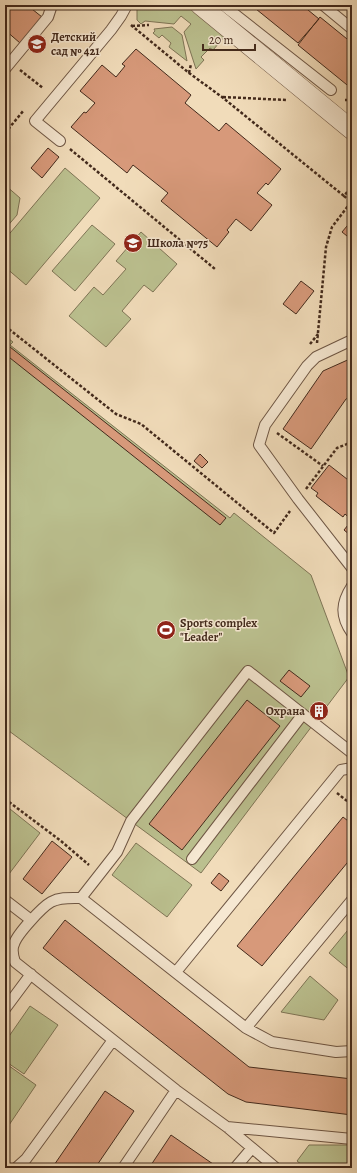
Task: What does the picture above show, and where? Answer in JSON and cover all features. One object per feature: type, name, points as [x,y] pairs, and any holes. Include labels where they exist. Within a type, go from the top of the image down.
[{"type":"street","points":[[200,5],[352,130]]},
{"type":"lane","points":[[8,66],[48,17],[52,5]]},
{"type":"lane","points":[[60,141],[35,121],[111,30],[127,5]]},
{"type":"lane","points":[[223,5],[331,90]]},
{"type":"lane","points":[[323,5],[351,26]]},
{"type":"lane","points":[[352,340],[316,357],[306,366],[266,425],[259,445],[298,499],[352,568]]},
{"type":"lane","points":[[352,586],[346,596],[342,609],[347,626],[352,633]]},
{"type":"lane","points":[[81,898],[117,852],[131,821],[248,671],[352,753]]},
{"type":"lane","points":[[192,859],[303,714]]},
{"type":"lane","points":[[176,972],[341,770],[352,768]]},
{"type":"lane","points":[[276,1168],[227,1127],[176,1090],[15,962],[9,944],[41,910],[50,903],[60,899],[81,898],[246,1028],[272,1042],[336,1052],[347,1053],[352,1051]]},
{"type":"lane","points":[[5,900],[31,920]]},
{"type":"lane","points":[[246,1028],[352,900]]},
{"type":"lane","points":[[5,1009],[31,974]]},
{"type":"lane","points":[[16,1168],[26,1159],[113,1040]]},
{"type":"lane","points":[[124,1168],[176,1090]]},
{"type":"lane","points":[[227,1127],[352,1139]]},
{"type":"lane","points":[[236,1168],[252,1148]]},
{"type":"path","points":[[149,25],[132,26],[351,202],[332,227],[326,247],[316,357]]},
{"type":"path","points":[[189,73],[190,64]]},
{"type":"path","points":[[8,66],[43,88]]},
{"type":"path","points":[[222,97],[292,100]]},
{"type":"path","points":[[60,141],[215,269]]},
{"type":"path","points":[[344,196],[352,186]]},
{"type":"path","points":[[5,326],[116,414],[141,424],[274,533],[337,448],[352,442]]},
{"type":"path","points":[[5,799],[61,841],[100,874]]},
{"type":"green space","points":[[139,5],[190,5],[226,35],[213,50],[210,48],[201,57],[204,60],[196,69],[184,32],[191,24],[181,16],[174,24],[145,21],[141,24],[137,20],[137,7]]},
{"type":"green space","points":[[172,27],[182,35],[187,61],[169,47],[171,43],[162,35],[159,38],[153,33],[155,31],[154,29]]},
{"type":"green space","points":[[65,168],[100,198],[26,285],[5,267],[5,239]]},
{"type":"green space","points":[[5,185],[20,198],[17,215],[5,229]]},
{"type":"green space","points":[[92,225],[115,244],[75,291],[52,271]]},
{"type":"green space","points":[[141,232],[177,264],[153,292],[144,285],[122,311],[131,319],[106,347],[69,316],[94,287],[103,295],[126,269],[116,261]]},
{"type":"green space","name":"Sports complex \"Leader\"","points":[[5,336],[13,342],[10,345],[230,518],[234,513],[311,575],[349,677],[201,873],[5,728]]},
{"type":"green space","points":[[5,805],[40,833],[9,874],[5,871]]},
{"type":"green space","points":[[136,843],[192,885],[167,917],[112,875]]},
{"type":"green space","points":[[352,925],[352,972],[329,953]]},
{"type":"green space","points":[[310,976],[338,1000],[324,1020],[281,1012]]},
{"type":"green space","points":[[30,1006],[58,1025],[24,1074],[5,1061],[5,1042]]},
{"type":"green space","points":[[5,1063],[36,1085],[5,1131]]},
{"type":"green space","points":[[309,1145],[352,1145],[347,1168],[306,1168],[297,1161]]},
{"type":"building","points":[[5,5],[27,5],[42,17],[20,43],[5,30]]},
{"type":"building","points":[[251,5],[302,5],[319,19],[298,43]]},
{"type":"building","points":[[320,17],[352,43],[352,89],[298,45]]},
{"type":"building","points":[[136,49],[191,95],[185,103],[219,131],[226,123],[281,169],[268,185],[266,183],[257,193],[272,205],[251,231],[236,219],[227,230],[229,232],[217,247],[161,201],[168,193],[133,165],[127,173],[71,127],[84,112],[86,113],[95,103],[80,91],[102,65],[116,77],[125,66],[122,64]]},
{"type":"building","points":[[48,148],[59,157],[42,178],[31,168]]},
{"type":"building","points":[[352,220],[352,240],[342,232]]},
{"type":"building","points":[[301,281],[314,291],[296,314],[283,304]]},
{"type":"building","points":[[10,347],[226,518],[220,525],[5,354]]},
{"type":"building","points":[[352,358],[352,396],[346,399],[311,449],[283,429],[323,371]]},
{"type":"building","points":[[200,454],[208,462],[202,468],[194,461]]},
{"type":"building","points":[[329,465],[352,483],[352,520],[345,514],[343,517],[316,496],[318,493],[311,488]]},
{"type":"building","points":[[352,520],[352,541],[348,538],[350,535],[344,530]]},
{"type":"building","points":[[289,670],[310,686],[301,697],[280,681]]},
{"type":"building","points":[[247,700],[280,726],[182,850],[149,824]]},
{"type":"building","points":[[343,817],[352,824],[352,857],[262,966],[237,946]]},
{"type":"building","points":[[52,841],[72,857],[42,894],[23,879]]},
{"type":"building","points":[[219,873],[229,881],[221,891],[211,883]]},
{"type":"building","points":[[65,920],[249,1067],[352,1079],[352,1115],[246,1102],[228,1094],[43,948]]},
{"type":"building","points":[[105,1091],[134,1111],[95,1168],[52,1168]]},
{"type":"building","points":[[171,1135],[213,1164],[210,1168],[149,1168]]},
{"type":"place","name":"Детский сад № 421","points":[[37,44]]},
{"type":"place","name":"Школа №75","points":[[133,243]]},
{"type":"place","name":"Sports complex \"Leader\"","points":[[166,630]]},
{"type":"place","name":"Охрана","points":[[319,711]]}]
